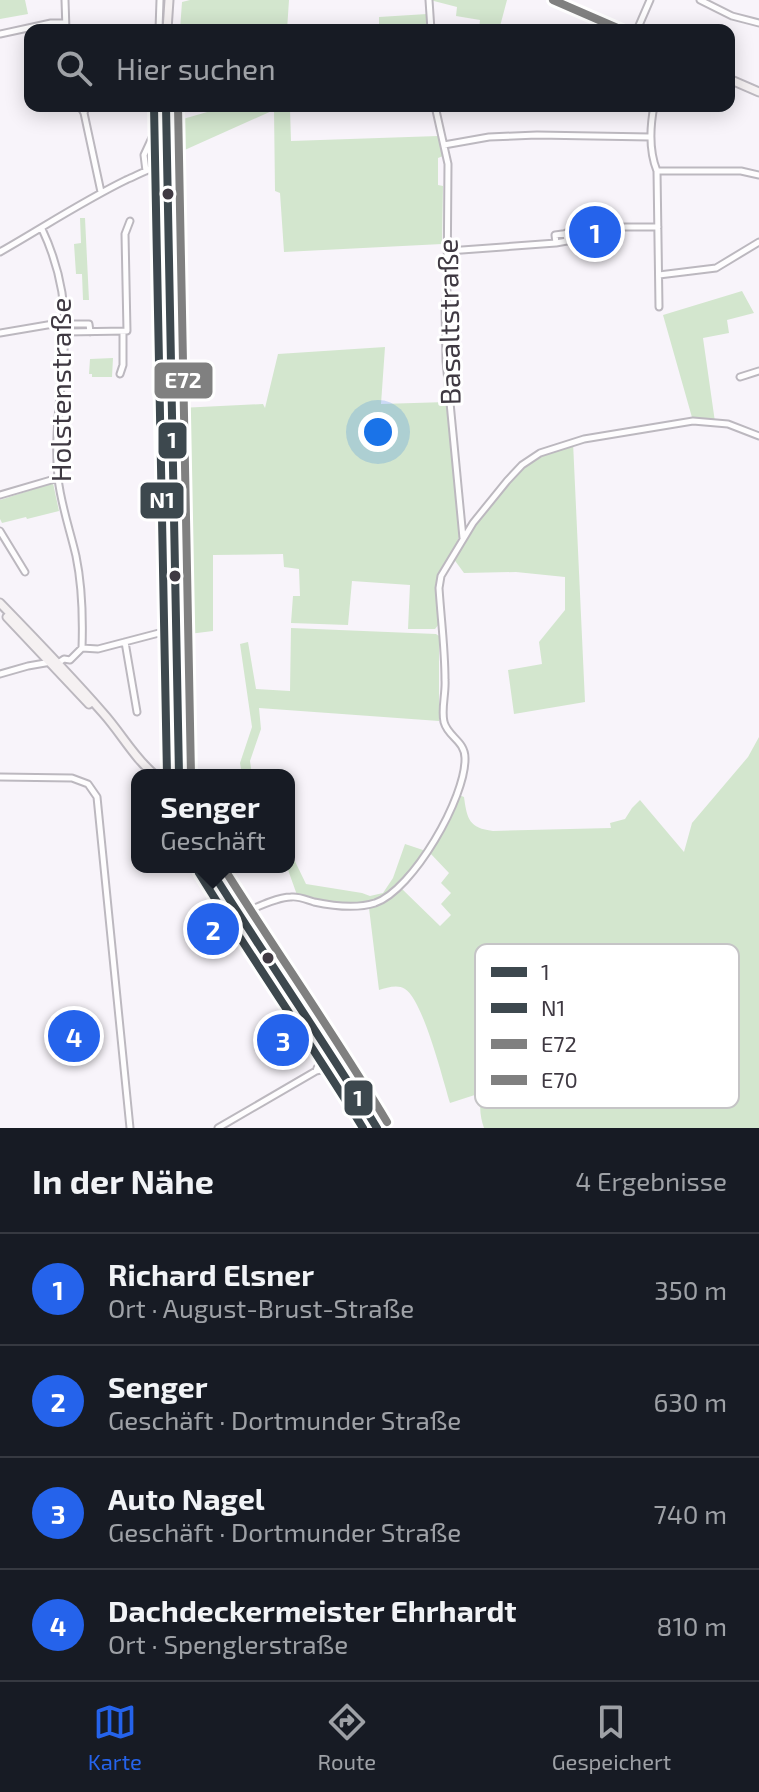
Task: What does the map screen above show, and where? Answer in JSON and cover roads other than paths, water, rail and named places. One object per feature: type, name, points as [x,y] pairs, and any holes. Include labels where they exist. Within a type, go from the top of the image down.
[{"type":"main road","points":[[167,24],[169,0]]},
{"type":"main road","points":[[553,0],[608,24]]},
{"type":"main road","points":[[735,82],[759,92]]},
{"type":"main road","points":[[166,112],[179,769]]},
{"type":"main road","points":[[0,603],[45,652]]},
{"type":"main road","points":[[0,610],[66,672],[148,769]]},
{"type":"main road","points":[[54,661],[142,769]]},
{"type":"main road","points":[[213,873],[377,1128]]},
{"type":"street","points":[[65,0],[65,24]]},
{"type":"street","points":[[159,24],[160,0]]},
{"type":"street","points":[[429,0],[431,24]]},
{"type":"street","points":[[640,24],[650,0]]},
{"type":"street","points":[[700,0],[732,16],[759,23]]},
{"type":"street","points":[[0,34],[24,29]]},
{"type":"street","points":[[85,112],[101,192]]},
{"type":"street","points":[[146,171],[144,155],[157,127],[157,112]]},
{"type":"street","name":"Basaltstraße","points":[[436,112],[448,164],[446,361],[463,538]]},
{"type":"street","points":[[653,112],[650,137],[657,171],[659,307]]},
{"type":"street","points":[[444,145],[537,135],[650,137]]},
{"type":"street","points":[[0,252],[101,192],[167,164]]},
{"type":"street","points":[[657,171],[741,171],[759,175]]},
{"type":"street","points":[[65,332],[127,331],[125,234],[130,221]]},
{"type":"street","points":[[448,251],[556,243],[555,235],[614,227],[658,227]]},
{"type":"street","name":"Holstenstraße","points":[[42,229],[60,279],[65,323],[56,423],[58,478],[76,559],[82,648]]},
{"type":"street","points":[[659,275],[716,268],[759,242]]},
{"type":"street","points":[[0,333],[65,323],[89,324],[90,332]]},
{"type":"street","points":[[120,374],[123,332]]},
{"type":"street","points":[[740,377],[759,371]]},
{"type":"street","points":[[239,915],[291,897],[333,905],[375,903],[399,887],[433,845],[460,788],[466,757],[461,743],[447,730],[444,717],[441,576],[463,538],[507,481],[532,458],[584,439],[693,421],[728,424],[759,436]]},
{"type":"street","points":[[0,495],[58,478]]},
{"type":"street","points":[[0,531],[25,572]]},
{"type":"street","points":[[66,672],[70,660],[82,648],[98,649],[159,633]]},
{"type":"street","points":[[125,642],[137,712]]},
{"type":"street","points":[[28,666],[45,652]]},
{"type":"street","points":[[0,674],[70,660]]},
{"type":"street","points":[[0,777],[77,779],[88,784],[97,797],[130,1128]]},
{"type":"street","points":[[218,1128],[316,1071],[326,1059],[335,1059]]},
{"type":"place","name":"Richard Elsner","points":[[595,232]]},
{"type":"place","name":"Senger","points":[[213,929]]},
{"type":"place","name":"Dachdeckermeister Ehrhardt","points":[[74,1036]]},
{"type":"place","name":"Auto Nagel","points":[[283,1040]]}]
